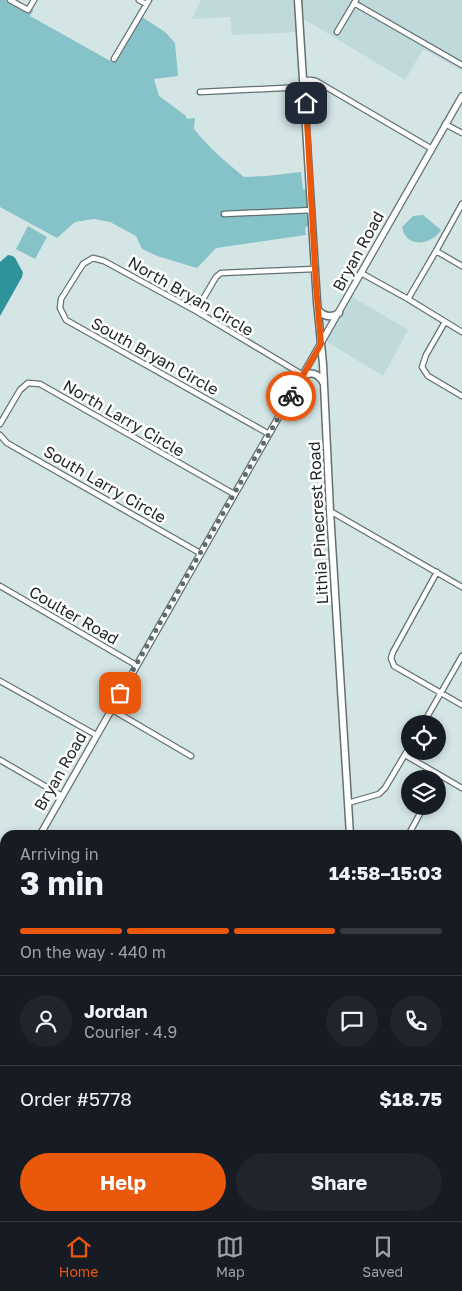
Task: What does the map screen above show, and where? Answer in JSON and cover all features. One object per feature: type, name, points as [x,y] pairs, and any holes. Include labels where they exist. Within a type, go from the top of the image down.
[{"type":"main road","name":"Lithia Pinecrest Road","points":[[298,0],[324,385],[350,830]]},
{"type":"main road","points":[[318,310],[327,316],[333,316],[338,313]]},
{"type":"main road","points":[[303,376],[313,373],[321,378],[324,385]]},
{"type":"street","points":[[10,0],[28,10],[34,0]]},
{"type":"street","points":[[114,59],[148,2],[139,0]]},
{"type":"street","points":[[337,32],[355,1],[462,65]]},
{"type":"street","points":[[200,92],[316,81],[432,148]]},
{"type":"street","name":"Bryan Road","points":[[43,830],[462,96]]},
{"type":"street","points":[[446,124],[462,133]]},
{"type":"street","points":[[408,299],[462,204]]},
{"type":"street","points":[[224,214],[312,210]]},
{"type":"street","points":[[436,251],[462,266]]},
{"type":"street","name":"North Bryan Circle","points":[[72,282],[83,264],[93,258],[104,261],[196,311],[303,376]]},
{"type":"street","points":[[196,311],[216,277],[222,273],[315,269]]},
{"type":"street","points":[[361,273],[462,332]]},
{"type":"street","name":"South Bryan Circle","points":[[72,282],[61,299],[60,308],[66,320],[269,434]]},
{"type":"street","points":[[445,322],[422,367],[428,376],[462,396]]},
{"type":"street","name":"North Larry Circle","points":[[0,424],[20,390],[28,383],[40,384],[234,494]]},
{"type":"street","name":"South Larry Circle","points":[[0,435],[7,443],[200,553]]},
{"type":"street","points":[[330,511],[462,587]]},
{"type":"street","points":[[437,572],[391,658],[394,666],[462,706]]},
{"type":"street","name":"Coulter Road","points":[[0,586],[136,666]]},
{"type":"street","points":[[428,715],[462,656]]},
{"type":"street","points":[[0,681],[96,735]]},
{"type":"street","points":[[111,709],[191,756]]},
{"type":"street","points":[[0,760],[62,796]]},
{"type":"street","points":[[348,803],[379,794],[385,788],[402,760]]},
{"type":"street","points":[[414,760],[431,770]]},
{"type":"street","points":[[446,779],[462,788]]},
{"type":"street","points":[[411,830],[419,815]]},
{"type":"shaded area","points":[[0,0],[5,0],[29,14],[32,9],[33,11],[30,16],[114,63],[142,17],[165,32],[175,43],[178,76],[154,79],[159,96],[186,116],[187,119],[195,118],[194,129],[199,136],[244,177],[301,172],[303,189],[308,190],[310,224],[305,228],[306,235],[216,248],[197,268],[157,256],[142,249],[136,236],[110,222],[94,219],[75,222],[57,238],[0,207]]},
{"type":"shaded area","points":[[201,0],[296,0],[298,32],[232,35],[230,17],[192,19]]},
{"type":"shaded area","points":[[301,0],[353,0],[334,33],[338,35],[355,6],[462,68],[462,71],[425,50],[422,51],[405,80],[302,18]]},
{"type":"shaded area","points":[[358,0],[462,0],[462,62],[357,2]]},
{"type":"shaded area","points":[[423,215],[441,230],[429,240],[414,242],[404,234],[402,227],[413,216]]},
{"type":"shaded area","points":[[28,226],[47,237],[35,259],[16,249]]},
{"type":"shaded area","points":[[8,255],[15,258],[23,272],[0,316],[0,262]]},
{"type":"shaded area","points":[[351,296],[408,330],[383,376],[326,341]]},
{"type":"way so far","points":[[120,693],[291,396]]},
{"type":"route","points":[[291,396],[321,344],[306,103]]}]
